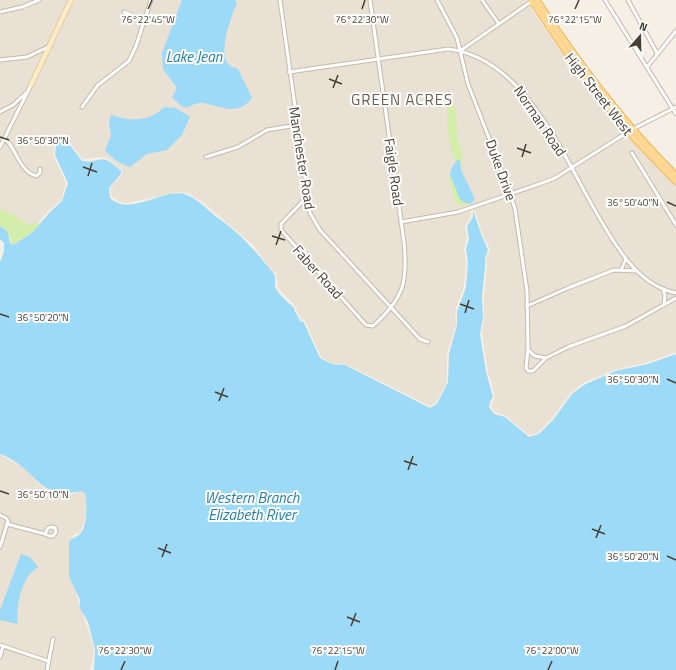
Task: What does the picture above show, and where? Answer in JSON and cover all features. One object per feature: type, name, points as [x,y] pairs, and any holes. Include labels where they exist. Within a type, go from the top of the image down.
[{"type":"main road","name":"High Street West","points":[[533,0],[585,80],[676,182]]},
{"type":"main road","name":"High Street West","points":[[630,131],[676,175]]},
{"type":"street","points":[[0,12],[22,7],[39,0]]},
{"type":"street","points":[[0,147],[71,0]]},
{"type":"street","points":[[82,107],[98,85],[129,61],[151,0]]},
{"type":"street","name":"Manchester Road","points":[[280,0],[306,198],[310,213],[314,222],[391,308],[420,338],[428,342]]},
{"type":"street","name":"Faigle Road","points":[[366,325],[373,326],[391,308],[401,292],[406,278],[406,261],[401,222],[370,0]]},
{"type":"street","name":"Duke Drive","points":[[437,0],[457,38],[472,94],[511,194],[522,249],[527,306],[528,349],[525,364],[528,371],[533,371],[538,368],[546,358],[568,347],[626,326],[676,298]]},
{"type":"street","points":[[482,0],[498,24]]},
{"type":"street","points":[[460,51],[533,0]]},
{"type":"street","points":[[604,0],[674,107],[676,114]]},
{"type":"street","points":[[628,0],[657,53]]},
{"type":"street","points":[[124,12],[145,20]]},
{"type":"street","points":[[647,67],[676,31]]},
{"type":"street","points":[[0,60],[27,57],[50,46]]},
{"type":"street","name":"Norman Road","points":[[289,72],[442,50],[460,51],[493,64],[512,81],[535,109],[571,168],[595,212],[626,259],[636,271],[663,289],[676,293]]},
{"type":"street","points":[[0,112],[19,100],[31,85]]},
{"type":"street","points":[[401,222],[448,215],[542,183],[571,168],[630,131],[674,107]]},
{"type":"street","points":[[206,157],[238,147],[266,130],[297,125]]},
{"type":"street","points":[[4,139],[9,142],[15,155],[27,171],[36,176],[39,174],[40,169]]},
{"type":"street","points":[[632,153],[676,225]]},
{"type":"street","name":"Faber Road","points":[[306,198],[286,217],[280,225],[281,231],[366,325]]},
{"type":"street","points":[[621,270],[626,259]]},
{"type":"street","points":[[527,306],[614,270],[636,271]]},
{"type":"street","points":[[663,289],[666,299],[664,305]]},
{"type":"street","points":[[528,349],[535,356],[546,358]]},
{"type":"street","points":[[0,515],[7,518],[7,524],[0,547]]},
{"type":"street","points":[[7,524],[45,534]]},
{"type":"street","points":[[47,670],[53,639]]},
{"type":"street","points":[[0,657],[2,646],[48,661]]},
{"type":"shaded area","points":[[0,0],[525,0],[591,94],[622,131],[676,187],[676,352],[649,362],[614,370],[583,383],[571,393],[538,433],[529,435],[506,416],[495,412],[491,407],[495,397],[488,372],[482,334],[487,267],[486,258],[490,250],[482,233],[474,208],[471,210],[471,216],[465,226],[467,238],[464,249],[466,263],[464,287],[455,311],[456,325],[447,354],[447,382],[436,403],[430,406],[345,364],[332,363],[321,357],[304,319],[302,320],[296,310],[298,309],[278,288],[276,274],[268,266],[254,246],[205,204],[188,193],[178,192],[127,203],[119,202],[112,197],[110,188],[122,175],[122,170],[110,160],[103,157],[82,159],[64,134],[56,137],[53,155],[66,183],[61,200],[48,211],[32,231],[9,231],[0,222]]},
{"type":"shaded area","points":[[0,455],[22,466],[40,485],[58,495],[67,496],[81,491],[84,492],[88,500],[87,515],[80,533],[74,534],[69,544],[73,584],[94,648],[92,663],[89,670],[0,670]]},
{"type":"green space","points":[[449,99],[452,100],[455,107],[458,135],[463,160],[461,170],[460,161],[458,160],[450,173],[456,161],[451,148],[448,130],[447,112]]},
{"type":"green space","points":[[450,173],[453,184],[465,203],[470,204],[464,206],[456,204],[448,177]]},
{"type":"green space","points":[[0,209],[14,215],[28,225],[34,223],[40,224],[33,232],[12,245],[8,232],[0,226]]},
{"type":"water","name":"Lake Jean","points":[[182,0],[234,0],[237,2],[226,35],[224,53],[230,66],[238,69],[252,98],[240,108],[228,109],[202,103],[185,107],[172,97],[177,88],[163,69],[162,53]]},
{"type":"water","name":"Lake Jean","points":[[165,107],[176,108],[190,117],[182,135],[167,150],[147,154],[130,167],[110,156],[105,150],[111,136],[109,121],[111,115],[133,120],[140,119],[152,116]]},
{"type":"water","name":"Western Branch Elizabeth River","points":[[63,136],[82,161],[109,161],[121,171],[121,174],[109,188],[110,198],[119,203],[128,205],[168,194],[178,193],[192,197],[234,230],[255,251],[274,274],[276,289],[295,309],[294,310],[301,322],[303,321],[320,358],[332,364],[345,365],[430,408],[437,404],[448,382],[449,354],[457,325],[457,312],[466,287],[468,263],[466,249],[469,239],[467,226],[473,217],[473,210],[488,250],[485,258],[482,296],[483,317],[480,334],[486,372],[493,397],[489,407],[494,414],[505,417],[529,437],[539,434],[553,420],[572,394],[584,385],[615,371],[648,364],[676,354],[676,670],[94,670],[95,649],[88,622],[80,608],[80,600],[69,577],[69,541],[80,534],[84,526],[87,508],[85,493],[81,491],[66,493],[55,492],[46,488],[22,467],[0,454],[0,262],[4,252],[4,243],[0,239],[0,226],[8,232],[10,243],[13,245],[33,232],[50,212],[62,201],[68,183],[55,155],[57,138]]},
{"type":"water","points":[[458,159],[460,161],[461,170],[475,199],[470,204],[461,201],[450,175],[454,164]]},
{"type":"water","points":[[21,554],[30,557],[38,567],[32,572],[24,583],[18,607],[18,624],[0,620],[0,610]]},
{"type":"district","name":"GREEN ACRES","points":[[402,100]]}]
